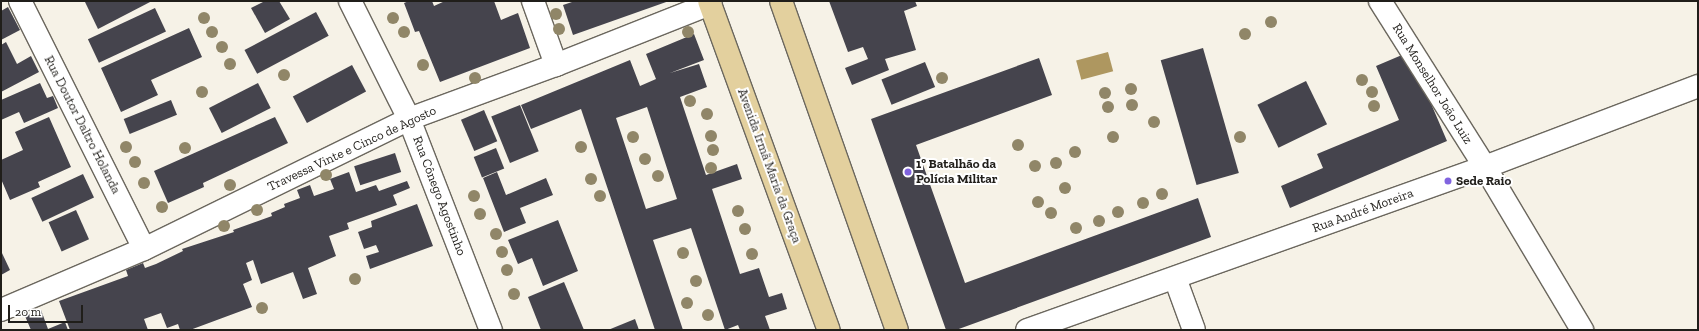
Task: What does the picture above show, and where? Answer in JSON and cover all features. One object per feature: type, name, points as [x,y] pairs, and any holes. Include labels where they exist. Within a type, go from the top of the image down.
[{"type":"main road","points":[[781,1],[897,330]]},
{"type":"main road","name":"Avenida Irmã Maria da Graça","points":[[713,2],[829,330]]},
{"type":"street","name":"Rua Doutor Daltro Holanda","points":[[20,1],[144,249]]},
{"type":"street","name":"Rua Cônego Agostinho","points":[[350,1],[409,119],[491,330]]},
{"type":"street","points":[[533,1],[556,65]]},
{"type":"street","name":"Rua Monselhor João Luiz","points":[[1380,1],[1485,167],[1582,330]]},
{"type":"street","name":"Travessa Vinte e Cinco de Agosto","points":[[1,310],[144,249],[409,119],[556,65],[713,2]]},
{"type":"street","name":"Rua André Moreira","points":[[1027,330],[1485,167],[1698,86]]},
{"type":"street","points":[[1175,278],[1194,330]]},
{"type":"shaded area","points":[[1108,52],[1113,71],[1081,80],[1076,61]]},
{"type":"building","points":[[152,1],[98,29],[85,2]]},
{"type":"building","points":[[265,1],[279,1],[290,19],[265,33],[251,8]]},
{"type":"building","points":[[409,1],[432,1],[434,6],[445,1],[494,1],[501,20],[518,13],[530,48],[440,82],[419,31],[415,32],[404,3]]},
{"type":"building","points":[[575,1],[669,1],[573,35],[563,5]]},
{"type":"building","points":[[829,1],[915,1],[917,6],[904,11],[916,50],[885,59],[889,70],[852,85],[845,68],[868,59],[863,47],[848,52]]},
{"type":"building","points":[[8,7],[20,30],[1,40],[1,11]]},
{"type":"building","points":[[155,8],[166,32],[99,63],[88,39]]},
{"type":"building","points":[[316,12],[329,36],[257,74],[244,50]]},
{"type":"building","points":[[189,28],[202,57],[151,80],[158,95],[121,112],[101,68]]},
{"type":"building","points":[[694,34],[704,60],[670,73],[699,64],[707,87],[680,97],[706,175],[737,164],[742,179],[712,189],[740,274],[759,268],[769,297],[782,293],[787,309],[765,316],[770,330],[740,330],[738,325],[725,330],[691,228],[653,240],[683,330],[655,330],[581,109],[531,129],[521,105],[630,60],[640,86],[656,79],[646,54]],"holes":[[[647,107],[677,199],[646,209],[616,118]]]},
{"type":"building","points":[[6,42],[17,64],[31,56],[39,72],[1,92],[1,45]]},
{"type":"building","points":[[1203,48],[1239,173],[1197,185],[1161,60]]},
{"type":"building","points":[[1409,52],[1447,141],[1290,208],[1281,186],[1323,168],[1317,154],[1399,120],[1376,66]]},
{"type":"building","name":"1º Batalhão da Polícia Militar","points":[[1039,58],[1052,95],[916,145],[965,283],[1198,198],[1211,237],[956,330],[946,330],[871,119]]},
{"type":"building","points":[[925,62],[935,87],[892,105],[881,80]]},
{"type":"building","points":[[352,65],[366,91],[307,123],[293,96]]},
{"type":"building","points":[[1306,81],[1327,124],[1279,148],[1257,105]]},
{"type":"building","points":[[40,83],[47,98],[53,96],[58,108],[24,123],[19,112],[1,120],[1,100]]},
{"type":"building","points":[[258,83],[271,108],[222,133],[209,108]]},
{"type":"building","points":[[171,100],[177,115],[130,134],[124,119]]},
{"type":"building","points":[[520,105],[539,151],[510,163],[491,117]]},
{"type":"building","points":[[484,110],[497,141],[474,151],[461,120]]},
{"type":"building","points":[[49,117],[71,167],[38,182],[40,187],[10,200],[1,179],[1,160],[23,150],[15,132]]},
{"type":"building","points":[[275,117],[288,143],[203,183],[204,187],[168,203],[154,171]]},
{"type":"building","points":[[496,148],[504,168],[482,177],[474,157]]},
{"type":"building","points":[[395,153],[401,172],[360,185],[354,166]]},
{"type":"building","points":[[349,172],[356,192],[376,185],[379,191],[407,181],[410,188],[393,195],[397,205],[347,223],[349,229],[329,236],[336,256],[308,268],[317,294],[303,299],[293,272],[261,284],[253,260],[246,263],[252,280],[243,284],[252,307],[190,330],[180,330],[178,324],[167,328],[161,313],[144,319],[148,330],[70,330],[59,301],[128,276],[126,270],[143,263],[145,268],[156,264],[183,251],[182,249],[234,232],[233,230],[272,216],[271,213],[285,207],[284,204],[300,198],[297,190],[310,185],[314,196],[334,189],[330,179]]},
{"type":"building","points":[[497,172],[506,195],[546,178],[553,195],[520,208],[526,223],[504,232],[483,178]]},
{"type":"building","points":[[83,174],[94,198],[42,222],[31,198]]},
{"type":"building","points":[[417,204],[433,246],[370,269],[366,256],[379,252],[376,245],[364,249],[358,232],[372,227],[371,221]]},
{"type":"building","points":[[76,210],[89,239],[62,251],[49,222]]},
{"type":"building","points":[[558,220],[578,271],[543,286],[532,258],[518,264],[508,240]]},
{"type":"building","points":[[1,251],[10,270],[1,275]]},
{"type":"building","points":[[564,282],[584,330],[541,330],[528,297]]},
{"type":"building","points":[[41,310],[48,329],[65,322],[68,330],[31,330],[25,316]]},
{"type":"building","points":[[635,319],[639,330],[608,330]]},
{"type":"place","name":"1º Batalhão da Polícia Militar","points":[[908,172]]},
{"type":"place","name":"Sede Raio","points":[[1448,181]]}]
